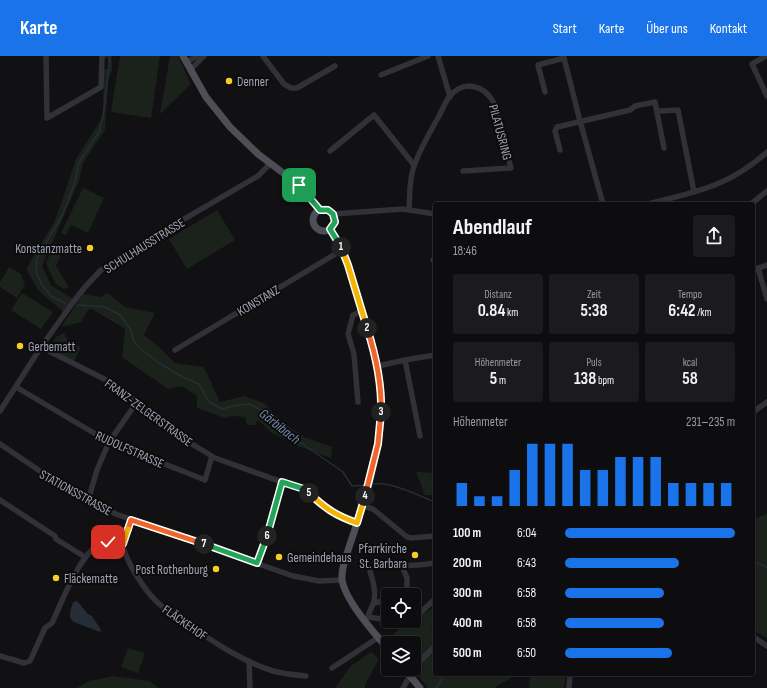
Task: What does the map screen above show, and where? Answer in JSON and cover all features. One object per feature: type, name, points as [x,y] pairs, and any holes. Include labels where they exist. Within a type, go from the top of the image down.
[{"type":"main road","points":[[185,59],[206,98],[225,121],[248,145],[303,189],[320,210]]},
{"type":"main road","points":[[320,210],[328,210],[333,214],[335,222],[330,229],[321,230],[314,225],[314,216],[320,210]]},
{"type":"main road","points":[[330,229],[342,250],[378,366],[381,417],[379,436],[368,488],[345,562],[342,580],[348,597],[366,618],[380,640]]},
{"type":"main road","points":[[411,676],[420,688]]},
{"type":"street","points":[[46,56],[47,118],[101,87],[102,56]]},
{"type":"street","points":[[185,59],[197,56]]},
{"type":"street","points":[[191,69],[204,56]]},
{"type":"street","points":[[263,56],[284,84],[291,88],[297,88],[335,66]]},
{"type":"street","points":[[381,75],[428,56]]},
{"type":"street","points":[[438,56],[450,97]]},
{"type":"street","points":[[766,56],[752,64],[767,96]]},
{"type":"street","points":[[545,92],[538,65],[564,58],[580,121],[603,202]]},
{"type":"street","name":"PILATUSRING","points":[[409,209],[414,165],[429,134],[450,97],[458,89],[465,86],[473,86],[483,89],[494,103],[511,168],[463,170]]},
{"type":"street","points":[[560,150],[556,129],[580,121],[630,110],[635,106],[655,102],[664,148]]},
{"type":"street","points":[[661,111],[678,110],[694,192]]},
{"type":"street","points":[[330,151],[374,115],[414,165]]},
{"type":"street","points":[[656,202],[694,192],[733,178],[767,152]]},
{"type":"street","name":"SCHULHAUSSTRASSE","points":[[0,411],[41,347],[84,287],[101,270],[162,232],[258,176],[269,163]]},
{"type":"street","points":[[753,202],[767,191]]},
{"type":"street","points":[[333,214],[382,209],[409,209],[433,214]]},
{"type":"street","name":"KONSTANZ","points":[[175,350],[342,250]]},
{"type":"street","points":[[767,265],[755,269],[767,299]]},
{"type":"street","points":[[358,402],[354,354],[348,334],[353,315],[362,311]]},
{"type":"street","name":"FRANZ-ZELGERSTRASSE","points":[[41,347],[110,382],[137,402],[170,431],[214,457],[307,490],[324,507],[333,513],[357,523]]},
{"type":"street","points":[[378,366],[433,355]]},
{"type":"street","points":[[405,360],[420,436]]},
{"type":"street","name":"RUDOLFSTRASSE","points":[[16,387],[109,442],[205,480],[214,457]]},
{"type":"street","points":[[88,501],[97,470],[109,442],[137,402]]},
{"type":"street","points":[[755,411],[767,402]]},
{"type":"street","name":"STATIONSSTRASSE","points":[[0,444],[62,486],[88,501],[131,520],[308,579],[318,581],[342,580]]},
{"type":"street","points":[[257,563],[271,523],[282,482]]},
{"type":"street","points":[[0,500],[55,536],[56,539],[85,557]]},
{"type":"street","points":[[363,506],[373,509],[407,536],[412,538],[433,536]]},
{"type":"street","points":[[0,656],[24,663],[30,661],[46,628],[52,623],[85,557],[94,548],[102,543],[110,542],[123,544],[131,520]]},
{"type":"street","name":"FLÄCKEHOF","points":[[123,544],[128,559],[143,585],[156,601],[176,617],[210,640],[248,661],[273,671],[306,676]]},
{"type":"street","points":[[407,588],[407,583],[400,566],[416,566],[433,563]]},
{"type":"street","points":[[370,571],[375,592],[374,603],[366,618],[381,619]]},
{"type":"street","points":[[421,612],[433,601]]},
{"type":"street","points":[[374,603],[381,602]]},
{"type":"street","points":[[755,638],[767,646]]},
{"type":"street","points":[[332,668],[380,640]]},
{"type":"street","points":[[403,688],[417,664],[433,648]]},
{"type":"street","points":[[248,661],[250,688]]},
{"type":"street","points":[[569,688],[570,676]]},
{"type":"shaded area","points":[[104,56],[112,56],[112,72],[108,82],[105,130],[83,163],[79,181],[42,266],[51,285],[73,299],[65,313],[39,291],[26,269],[55,221],[76,159],[100,121],[103,112],[104,69],[108,69],[108,58],[104,58]]},
{"type":"shaded area","points":[[120,56],[160,56],[151,118],[111,112]]},
{"type":"shaded area","points":[[170,56],[178,56],[191,84],[160,114]]},
{"type":"shaded area","points":[[83,188],[104,198],[88,233],[71,225],[66,235],[61,233]]},
{"type":"shaded area","points":[[217,210],[235,240],[187,269],[169,239]]},
{"type":"shaded area","points":[[55,243],[64,247],[56,266],[69,287],[63,289],[55,283],[46,263]]},
{"type":"shaded area","points":[[9,267],[21,274],[25,285],[17,298],[0,287],[0,282]]},
{"type":"shaded area","points":[[22,293],[53,312],[41,329],[11,310]]},
{"type":"shaded area","points":[[108,293],[125,307],[155,313],[144,335],[175,363],[204,367],[220,402],[244,396],[264,403],[282,422],[304,437],[332,447],[331,458],[298,446],[271,432],[258,420],[255,425],[247,425],[245,417],[232,416],[225,418],[197,408],[197,396],[182,386],[168,389],[122,357],[125,329],[92,309],[88,310],[81,322],[61,327],[83,294],[100,297]]},
{"type":"shaded area","points":[[64,333],[68,341],[81,347],[74,361],[49,348],[56,337]]},
{"type":"shaded area","points":[[416,472],[433,473],[433,495],[425,495]]},
{"type":"shaded area","points":[[767,514],[767,638],[755,631],[755,518]]},
{"type":"shaded area","points":[[77,601],[88,614],[92,616],[101,630],[100,632],[72,620],[70,616],[73,602]]},
{"type":"shaded area","points":[[433,608],[433,626],[431,628],[433,630],[433,676],[515,676],[494,688],[428,688],[419,676],[421,676],[421,636],[392,636],[401,628],[421,628],[421,615]]},
{"type":"shaded area","points":[[128,648],[145,653],[138,673],[121,667]]},
{"type":"shaded area","points":[[371,652],[379,659],[365,685],[365,688],[335,688],[351,666]]},
{"type":"shaded area","points":[[113,676],[149,681],[159,688],[77,688],[89,681]]},
{"type":"shaded area","points":[[531,676],[566,676],[564,688],[530,688],[529,683]]},
{"type":"waterway","points":[[65,303],[51,296],[42,285],[36,272],[37,258],[63,214],[76,179],[78,164],[99,132],[103,117],[110,56]]},
{"type":"waterway","name":"Gärbibach","points":[[78,305],[105,307],[120,315],[131,330],[133,339],[138,347],[159,363],[184,378],[199,384],[209,402],[222,409],[249,404],[261,410],[274,424],[343,472],[352,486],[366,485]]},
{"type":"waterway","name":"Gärbibach","points":[[372,484],[396,487],[433,501]]},
{"type":"waterway","points":[[755,562],[767,567]]},
{"type":"waterway","points":[[436,688],[443,676]]},
{"type":"place","name":"Denner","points":[[229,81]]},
{"type":"place","name":"Konstanzmatte","points":[[90,248]]},
{"type":"place","name":"Gerbematt","points":[[20,346]]},
{"type":"place","name":"Pfarrkirche St. Barbara","points":[[415,555]]},
{"type":"place","name":"Gemeindehaus","points":[[279,557]]},
{"type":"place","name":"Post Rothenburg","points":[[216,569]]},
{"type":"place","name":"Fläckematte","points":[[56,578]]},
{"type":"route","points":[[108,542],[123,544],[131,520],[257,563],[271,523],[282,482],[307,490],[324,507],[333,513],[357,523],[374,463],[379,436],[381,421],[381,398],[378,366],[374,348],[348,265],[337,240],[330,229],[334,225],[335,217],[328,210],[320,210],[299,185]]}]
